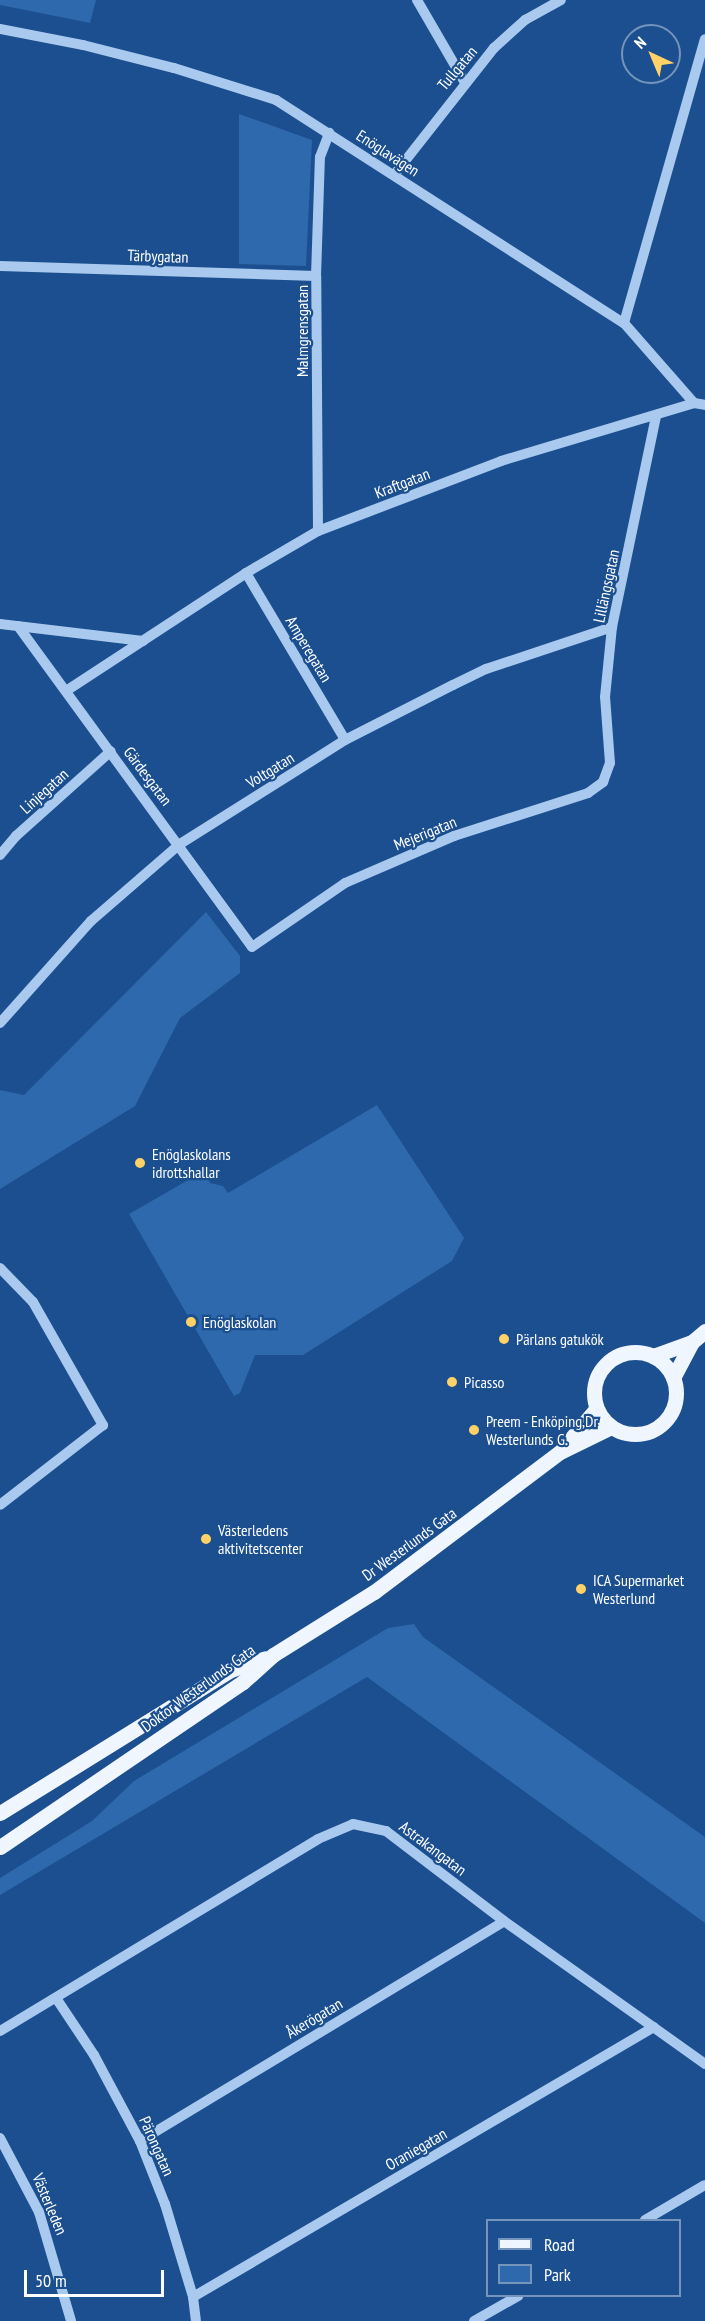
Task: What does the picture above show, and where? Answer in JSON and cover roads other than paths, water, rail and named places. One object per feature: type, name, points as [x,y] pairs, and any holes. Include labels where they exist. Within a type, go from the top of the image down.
[{"type":"main road","points":[[653,1356],[673,1378],[676,1399],[672,1412],[656,1429],[627,1434],[611,1427],[596,1409],[594,1386],[609,1361],[633,1352],[653,1356],[692,1341],[705,1331]]},
{"type":"main road","points":[[673,1378],[692,1341]]},
{"type":"main road","name":"Dr Westerlunds Gata","points":[[560,1452],[596,1409]]},
{"type":"main road","name":"Dr Westerlunds Gata","points":[[273,1655],[374,1592],[560,1452],[611,1427]]},
{"type":"main road","name":"Doktor Westerlunds Gata","points":[[0,1813],[231,1670],[273,1655]]},
{"type":"main road","name":"Doktor Westerlunds Gata","points":[[0,1847],[243,1682],[273,1655]]},
{"type":"street","points":[[417,0],[464,81]]},
{"type":"street","name":"Tullgatan","points":[[394,175],[464,81],[525,20],[561,0]]},
{"type":"street","name":"Enöglavägen","points":[[0,29],[83,45],[276,100],[624,323],[700,404]]},
{"type":"street","points":[[624,323],[705,39]]},
{"type":"street","name":"Malmgrensgatan","points":[[318,531],[316,276],[320,157],[329,133]]},
{"type":"street","name":"Tärbygatan","points":[[0,266],[316,276]]},
{"type":"street","name":"Kraftgatan","points":[[66,691],[246,573],[318,531],[501,460],[700,404]]},
{"type":"street","name":"Lillängsgatan","points":[[610,763],[605,697],[612,627],[656,417]]},
{"type":"street","name":"Amperegatan","points":[[246,573],[345,740]]},
{"type":"street","points":[[0,624],[143,641]]},
{"type":"street","name":"Gärdesgatan","points":[[18,626],[180,844],[252,947]]},
{"type":"street","name":"Voltgatan","points":[[0,1023],[91,921],[180,844],[345,740],[486,669],[612,627]]},
{"type":"street","name":"Linjegatan","points":[[0,855],[16,836],[111,751]]},
{"type":"street","name":"Mejerigatan","points":[[252,947],[345,883],[454,836],[597,789],[610,763]]},
{"type":"street","points":[[0,1268],[33,1302],[103,1425],[0,1505]]},
{"type":"street","name":"Astrakangatan","points":[[0,2031],[318,1839],[353,1824],[386,1832],[504,1921],[705,2064]]},
{"type":"street","name":"Åkerögatan","points":[[140,2141],[504,1921]]},
{"type":"street","name":"Pärongatan","points":[[56,1998],[94,2055],[140,2141],[165,2204],[193,2297],[196,2321]]},
{"type":"street","name":"Oraniegatan","points":[[193,2297],[654,2027]]},
{"type":"street","name":"Västerleden","points":[[0,2138],[39,2212],[71,2321]]},
{"type":"street","points":[[647,2219],[705,2186]]},
{"type":"street","points":[[474,2321],[515,2297]]},
{"type":"place","name":"Enöglaskolans idrottshallar","points":[[140,1163]]},
{"type":"place","name":"Enöglaskolan","points":[[191,1322]]},
{"type":"place","name":"Pärlans gatukök","points":[[504,1339]]},
{"type":"place","name":"Picasso","points":[[452,1382]]},
{"type":"place","name":"Preem - Enköping,Dr Westerlunds G.","points":[[474,1430]]},
{"type":"place","name":"Västerledens aktivitetscenter","points":[[206,1539]]},
{"type":"place","name":"ICA Supermarket Westerlund","points":[[581,1589]]}]
